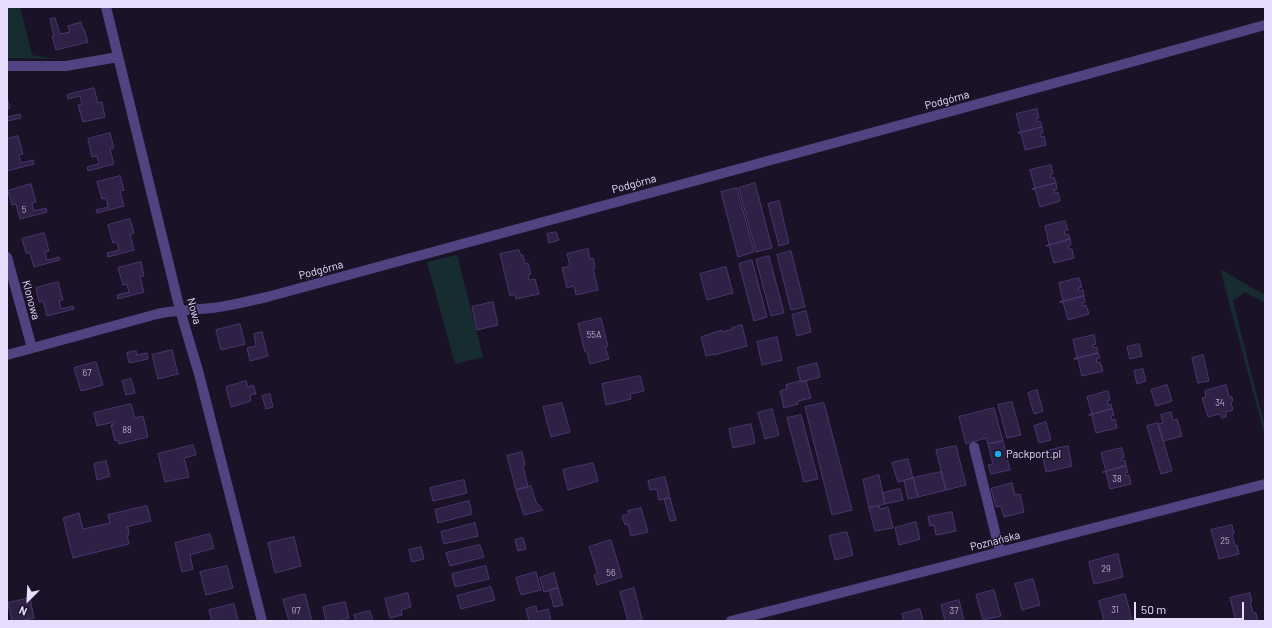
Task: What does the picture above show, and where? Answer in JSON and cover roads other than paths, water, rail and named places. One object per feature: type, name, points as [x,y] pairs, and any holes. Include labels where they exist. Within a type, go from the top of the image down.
[{"type":"street","name":"Nowa","points":[[106,7],[180,310],[199,374],[262,621]]},
{"type":"street","name":"Podgórna","points":[[7,355],[157,314],[231,305],[267,297],[1265,25]]},
{"type":"street","points":[[7,66],[66,66],[118,57]]},
{"type":"street","name":"Klonowa","points":[[7,257],[32,348]]},
{"type":"street","points":[[974,447],[1000,552]]},
{"type":"street","name":"Poznańska","points":[[731,621],[1265,484]]},
{"type":"place","name":"Packport.pl","points":[[998,454]]}]
